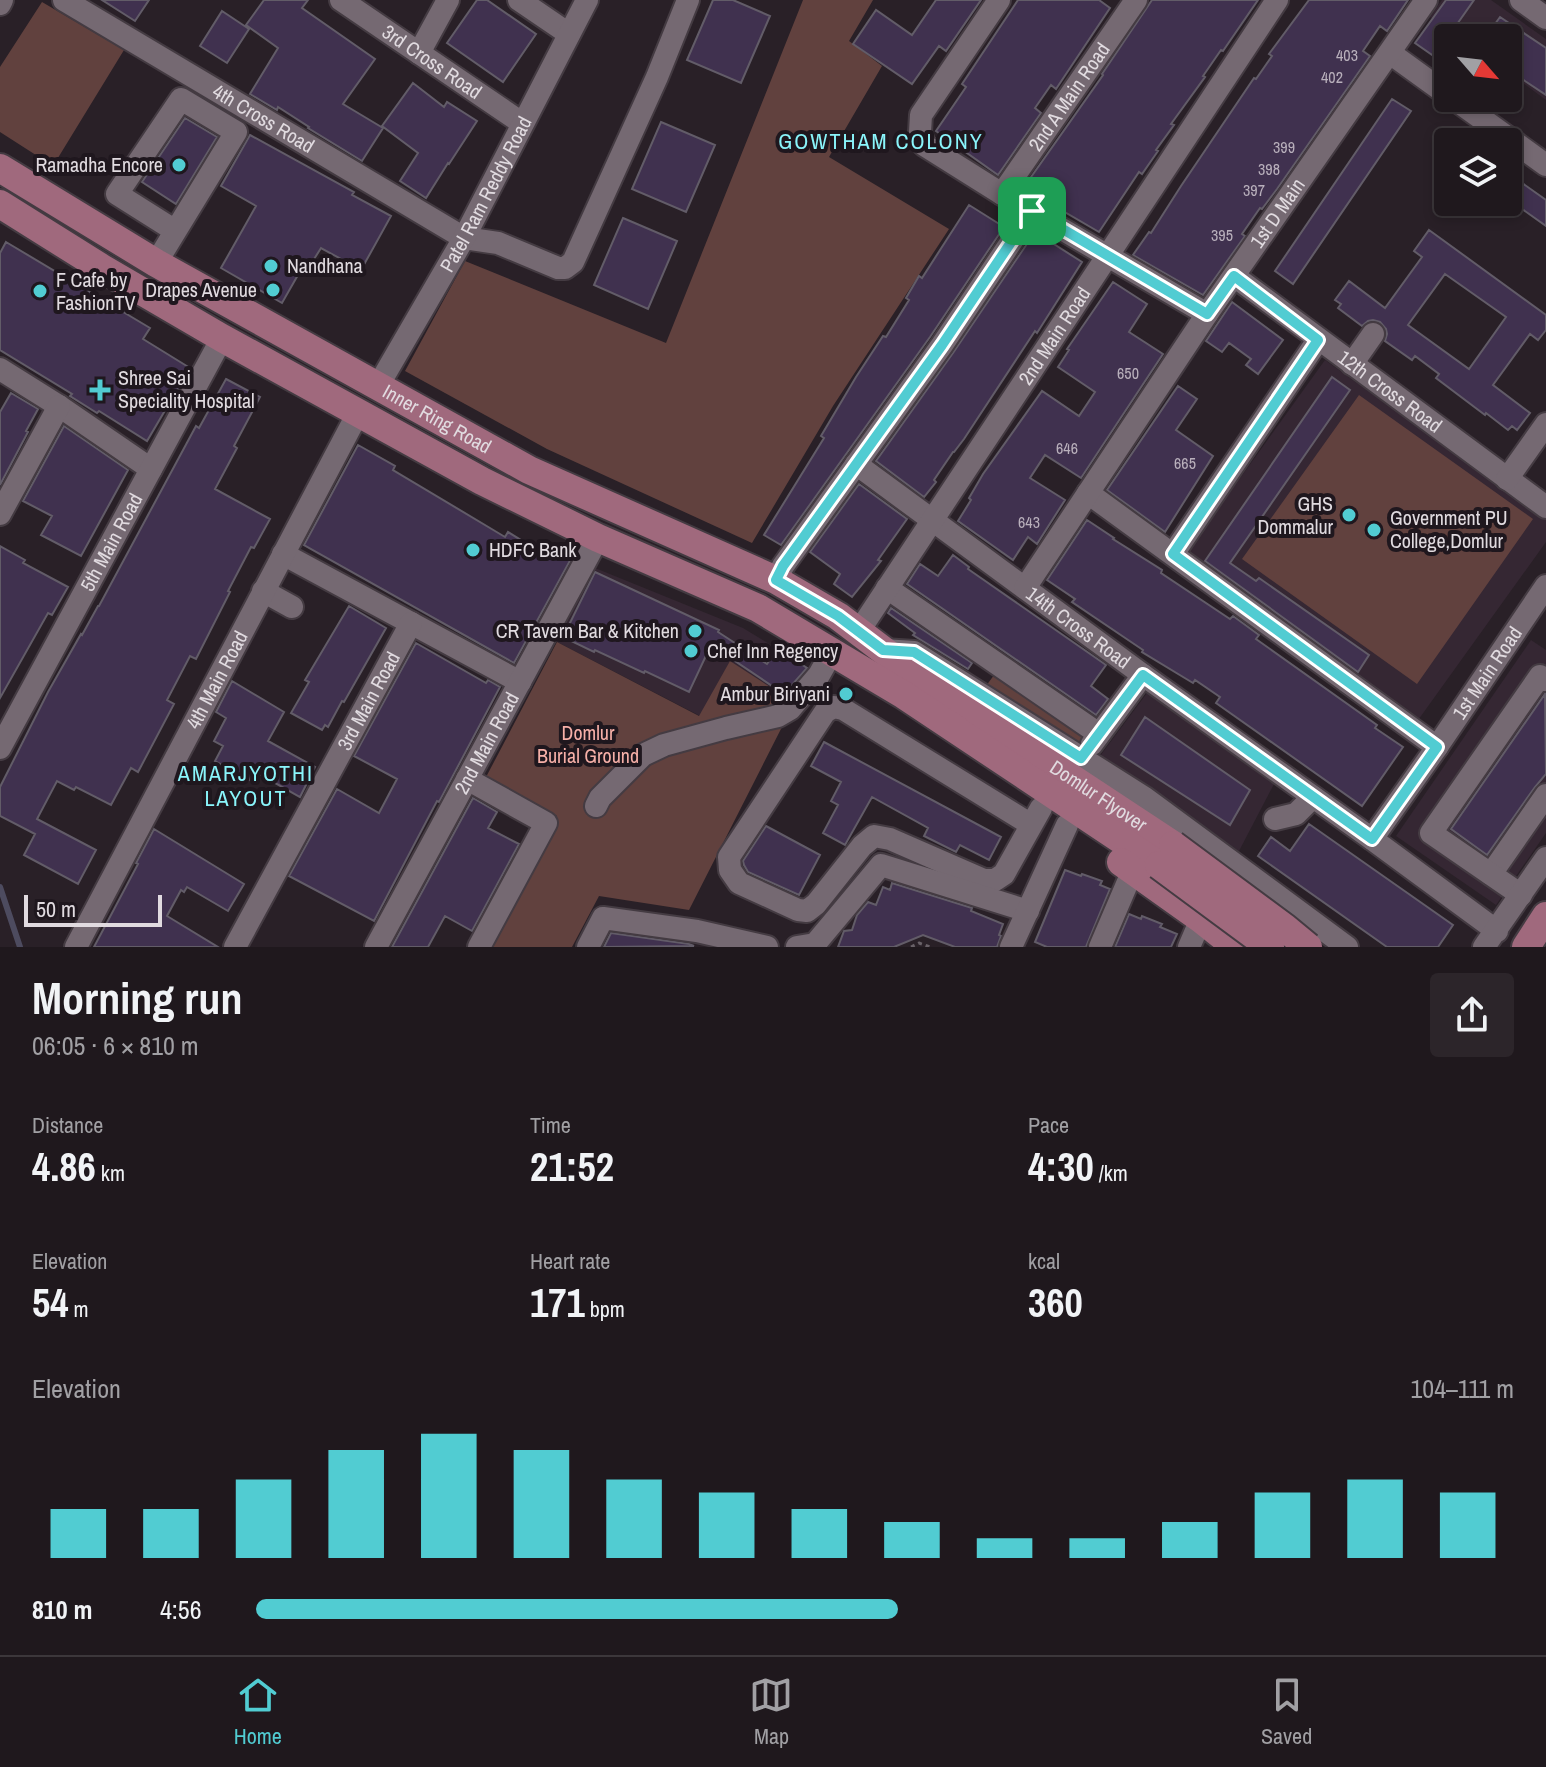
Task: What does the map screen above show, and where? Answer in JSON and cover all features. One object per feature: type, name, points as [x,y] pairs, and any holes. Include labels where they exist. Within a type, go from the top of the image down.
[{"type":"main road","name":"Inner Ring Road","points":[[0,168],[156,263],[529,470],[776,580],[859,631],[875,661]]},
{"type":"main road","name":"Inner Ring Road","points":[[0,204],[222,338],[482,481],[598,538],[758,608],[832,652],[875,661]]},
{"type":"main road","points":[[875,661],[888,705],[1036,816],[1155,860],[1201,919],[1236,947]]},
{"type":"main road","name":"Domlur Flyover","points":[[875,661],[1155,860],[1270,947]]},
{"type":"main road","name":"Domlur Flyover","points":[[1155,860],[1285,928],[1308,947]]},
{"type":"main road","points":[[1526,947],[1546,916]]},
{"type":"street","name":"4th Cross Road","points":[[64,0],[464,238]]},
{"type":"street","name":"3rd Cross Road","points":[[341,0],[522,123]]},
{"type":"street","points":[[419,53],[448,0]]},
{"type":"street","points":[[519,0],[569,34]]},
{"type":"street","name":"Patel Ram Reddy Road","points":[[378,386],[464,238],[587,0]]},
{"type":"street","points":[[464,238],[498,243],[558,268],[565,268],[573,262],[657,77],[688,0]]},
{"type":"street","points":[[999,0],[921,115],[920,132],[924,145],[1207,314]]},
{"type":"street","name":"2nd A Main Road","points":[[1002,194],[1136,0]]},
{"type":"street","name":"2nd Main Road","points":[[859,631],[1277,0]]},
{"type":"street","name":"1st D Main","points":[[1025,588],[1207,314],[1426,0]]},
{"type":"street","points":[[1521,0],[1546,18]]},
{"type":"street","points":[[1390,53],[1434,85]]},
{"type":"street","points":[[156,263],[236,132],[181,99],[117,194],[174,230]]},
{"type":"street","points":[[1472,112],[1546,165]]},
{"type":"street","points":[[776,580],[942,345],[1032,211]]},
{"type":"street","name":"12th Cross Road","points":[[1234,276],[1546,507]]},
{"type":"street","points":[[1352,364],[1373,334]]},
{"type":"street","name":"5th Main Road","points":[[0,748],[222,338]]},
{"type":"street","points":[[1173,554],[1318,340]]},
{"type":"street","points":[[0,369],[151,469]]},
{"type":"street","points":[[0,514],[59,406]]},
{"type":"street","name":"4th Main Road","points":[[76,947],[358,413]]},
{"type":"street","points":[[1507,479],[1546,424]]},
{"type":"street","name":"14th Cross Road","points":[[856,464],[1372,839],[1490,939]]},
{"type":"street","points":[[1088,493],[1437,747]]},
{"type":"street","name":"2nd Main Road","points":[[376,947],[598,538]]},
{"type":"street","points":[[283,554],[520,682]]},
{"type":"street","name":"1st Main Road","points":[[1372,839],[1546,586]]},
{"type":"street","points":[[887,588],[1099,734]]},
{"type":"street","points":[[263,591],[292,607]]},
{"type":"street","name":"3rd Main Road","points":[[235,947],[411,623]]},
{"type":"street","points":[[596,806],[600,798],[643,755],[664,745],[778,716],[790,709],[819,675],[832,652]]},
{"type":"street","points":[[875,661],[914,652],[1145,798],[1347,947]]},
{"type":"street","points":[[1081,758],[1143,675]]},
{"type":"street","points":[[1521,895],[1431,833],[1540,676],[1546,680]]},
{"type":"street","points":[[834,707],[843,709],[1036,816],[1004,874],[995,880],[984,880],[890,839],[874,836],[807,911],[798,910],[739,883],[730,870],[729,857],[825,712],[834,707]]},
{"type":"street","points":[[467,779],[546,823],[479,947]]},
{"type":"street","points":[[1491,874],[1546,795]]},
{"type":"street","points":[[1275,819],[1296,814],[1313,797]]},
{"type":"street","points":[[1011,947],[1067,825]]},
{"type":"street","points":[[1490,939],[1546,858]]},
{"type":"street","points":[[1100,947],[1155,860]]},
{"type":"street","points":[[797,947],[815,944],[881,865],[1028,911]]},
{"type":"street","points":[[588,947],[603,918],[697,931],[767,947]]},
{"type":"street","points":[[1189,947],[1201,919]]},
{"type":"path","points":[[911,947],[919,943],[930,947]]},
{"type":"shaded area","points":[[1442,0],[1491,0],[1546,39],[1546,100],[1522,82],[1522,24],[1440,24],[1430,17]]},
{"type":"shaded area","name":"Government PU College,Domlur","points":[[1325,360],[1546,519],[1546,542],[1416,723],[1184,556]]},
{"type":"shaded area","points":[[595,568],[743,628],[809,668],[787,698],[730,662],[700,716],[557,642]]},
{"type":"shaded area","points":[[1531,640],[1546,650],[1546,833],[1496,905],[1396,836]]},
{"type":"shaded area","points":[[1147,693],[1274,784],[1239,851],[1100,756]]},
{"type":"green space","points":[[803,0],[873,0],[849,41],[882,66],[829,157],[949,229],[833,406],[752,543],[547,449],[405,371],[465,261],[666,343]]},
{"type":"green space","points":[[42,2],[124,50],[53,166],[0,132],[0,67]]},
{"type":"green space","name":"Government PU College,Domlur","points":[[1359,395],[1533,519],[1417,684],[1242,559]]},
{"type":"green space","name":"Domlur Burial Ground","points":[[557,642],[699,716],[730,661],[781,694],[765,722],[783,725],[689,910],[599,896],[572,947],[488,947],[557,816],[485,779]]},
{"type":"green space","points":[[997,671],[1091,734],[1081,747],[986,686]]},
{"type":"building","points":[[102,0],[149,0],[135,21]]},
{"type":"building","points":[[264,0],[308,0],[302,8],[375,59],[343,104],[383,128],[362,161],[278,107],[277,110],[250,94],[278,48],[246,25]]},
{"type":"building","points":[[477,0],[487,0],[536,34],[503,82],[447,43]]},
{"type":"building","points":[[713,0],[733,0],[770,16],[741,83],[687,60]]},
{"type":"building","points":[[936,0],[981,0],[946,51],[939,46],[912,84],[853,44],[876,10],[912,35]]},
{"type":"building","points":[[1018,0],[1099,0],[1110,8],[1056,89],[1051,85],[1035,108],[1041,113],[998,175],[936,131],[966,87],[962,84]]},
{"type":"building","points":[[1152,0],[1258,0],[1171,124],[1174,125],[1158,151],[1142,174],[1139,172],[1099,232],[1060,212],[1024,187]]},
{"type":"building","points":[[1309,0],[1408,0],[1387,31],[1380,26],[1363,51],[1370,56],[1277,189],[1260,208],[1242,234],[1245,236],[1203,295],[1133,255]]},
{"type":"building","points":[[1446,0],[1474,0],[1457,24],[1434,24],[1434,56],[1415,43]]},
{"type":"building","points":[[222,11],[249,29],[227,63],[200,46]]},
{"type":"building","points":[[1500,17],[1510,24],[1495,24]]},
{"type":"building","points":[[1522,32],[1546,48],[1546,95],[1522,79]]},
{"type":"building","points":[[413,83],[444,107],[447,102],[477,121],[426,198],[400,181],[418,153],[382,126]]},
{"type":"building","points":[[1392,99],[1411,111],[1293,284],[1275,271]]},
{"type":"building","points":[[185,118],[217,137],[176,204],[142,182]]},
{"type":"building","points":[[661,122],[715,145],[686,212],[632,189]]},
{"type":"building","points":[[250,135],[391,216],[361,270],[321,248],[311,264],[306,261],[282,303],[221,268],[256,206],[221,186]]},
{"type":"building","points":[[1522,183],[1546,200],[1546,226],[1522,209]]},
{"type":"building","points":[[969,205],[1004,227],[930,337],[781,545],[764,535],[824,438],[821,436],[856,377],[883,336],[886,337],[909,300],[906,298],[919,276],[922,278]]},
{"type":"building","points":[[623,218],[677,241],[648,309],[594,285]]},
{"type":"building","points":[[1429,230],[1546,315],[1546,330],[1538,340],[1530,334],[1493,385],[1530,413],[1517,430],[1512,426],[1508,430],[1485,415],[1436,378],[1439,374],[1415,356],[1412,360],[1385,341],[1386,329],[1380,322],[1368,321],[1362,326],[1338,308],[1341,304],[1335,300],[1349,281],[1385,308],[1422,257],[1414,251]],"holes":[[[1445,274],[1506,317],[1469,369],[1408,325]]]},
{"type":"building","points":[[1035,232],[1082,262],[924,497],[876,461]]},
{"type":"building","points":[[6,242],[150,328],[143,339],[190,368],[147,441],[99,411],[97,413],[0,350],[0,253]]},
{"type":"building","points":[[1113,282],[1147,304],[1129,332],[1163,354],[1081,478],[1045,455],[1030,478],[1065,500],[1037,544],[1028,537],[1013,560],[958,521],[983,474],[1042,391],[1079,416],[1095,392],[1058,367]]},
{"type":"building","points":[[1232,302],[1283,340],[1258,374],[1246,365],[1251,359],[1229,343],[1222,352],[1206,341]]},
{"type":"building","points":[[1332,377],[1350,390],[1230,563],[1256,581],[1259,578],[1369,655],[1358,672],[1205,561]]},
{"type":"building","points":[[226,379],[260,397],[215,489],[270,519],[254,548],[251,547],[196,659],[190,656],[167,700],[174,704],[138,772],[131,768],[111,805],[57,781],[37,819],[96,850],[78,884],[24,855],[35,834],[0,816],[0,787],[48,692],[99,606],[196,426],[199,428]]},
{"type":"building","points":[[1178,386],[1197,399],[1176,430],[1213,456],[1165,532],[1107,490]]},
{"type":"building","points":[[11,393],[38,409],[0,485],[0,412]]},
{"type":"building","points":[[64,426],[128,470],[81,556],[41,535],[52,516],[23,501]]},
{"type":"building","points":[[358,445],[395,466],[393,470],[505,537],[508,532],[542,553],[548,543],[572,557],[514,663],[304,545]]},
{"type":"building","points":[[859,484],[907,519],[878,560],[881,561],[852,597],[834,584],[840,574],[810,552]]},
{"type":"building","points":[[1087,520],[1230,619],[1233,616],[1259,635],[1256,639],[1403,747],[1362,806],[1216,703],[1220,697],[1142,652],[1072,602],[1075,599],[1047,580]]},
{"type":"building","points":[[0,546],[25,560],[23,563],[68,587],[52,615],[48,613],[0,698]]},
{"type":"building","points":[[953,555],[968,569],[1106,665],[1091,686],[1108,699],[1096,715],[907,584],[920,564],[938,576]]},
{"type":"building","points":[[595,572],[719,630],[767,664],[778,649],[807,668],[784,694],[711,645],[689,692],[594,652],[563,637]]},
{"type":"building","points":[[349,606],[386,628],[344,702],[328,727],[325,725],[322,730],[291,713],[309,682],[305,680]]},
{"type":"building","points":[[891,608],[972,663],[968,669],[913,635],[915,633],[888,613]]},
{"type":"building","points":[[416,643],[486,683],[488,680],[500,687],[374,921],[289,876],[337,789],[379,813],[397,779],[354,756]]},
{"type":"building","points":[[232,681],[284,712],[268,741],[315,767],[300,797],[254,771],[249,780],[215,761],[223,746],[214,741],[226,718],[216,712]]},
{"type":"building","points":[[1545,694],[1546,774],[1487,855],[1451,829]]},
{"type":"building","points":[[1145,717],[1250,790],[1230,825],[1121,755]]},
{"type":"building","points":[[824,742],[1001,837],[989,860],[960,845],[956,852],[924,836],[928,828],[872,797],[845,845],[823,833],[838,805],[831,801],[841,782],[811,766]]},
{"type":"building","points":[[473,798],[497,812],[488,828],[519,844],[472,931],[445,916],[428,947],[392,947]]},
{"type":"building","points":[[1309,824],[1453,925],[1438,947],[1387,947],[1258,856],[1271,837],[1290,851]]},
{"type":"building","points":[[766,826],[820,855],[799,895],[748,872],[744,865],[743,861]]},
{"type":"building","points":[[154,829],[244,884],[228,911],[187,887],[184,892],[181,890],[167,916],[218,947],[94,947]]},
{"type":"building","points":[[1065,870],[1102,881],[1100,885],[1110,889],[1086,947],[1047,947],[1035,942]]},
{"type":"building","points":[[892,883],[972,908],[971,911],[1003,924],[997,947],[955,947],[923,935],[894,947],[838,947],[844,931],[852,930],[857,915],[868,902],[876,905],[883,887],[890,890]]},
{"type":"building","points":[[1129,914],[1162,924],[1160,927],[1177,934],[1171,947],[1115,947]]},
{"type":"building","points":[[611,933],[689,944],[694,946],[604,947]]},
{"type":"waterway","points":[[0,887],[20,947]]},
{"type":"place","name":"Ramadha Encore","points":[[179,165]]},
{"type":"place","name":"Nandhana","points":[[271,266]]},
{"type":"place","name":"Drapes Avenue","points":[[273,290]]},
{"type":"place","name":"F Cafe by FashionTV","points":[[40,291]]},
{"type":"place","name":"Shree Sai Speciality Hospital","points":[[100,390]]},
{"type":"place","name":"GHS Dommalur","points":[[1349,515]]},
{"type":"place","name":"Government PU College,Domlur","points":[[1374,530]]},
{"type":"place","name":"HDFC Bank","points":[[473,550]]},
{"type":"place","name":"CR Tavern Bar & Kitchen","points":[[695,631]]},
{"type":"place","name":"Chef Inn Regency","points":[[691,651]]},
{"type":"place","name":"Ambur Biriyani","points":[[846,694]]},
{"type":"district","name":"GOWTHAM COLONY","points":[[881,141]]},
{"type":"district","name":"AMARJYOTHI LAYOUT","points":[[246,786]]},
{"type":"route","points":[[1032,211],[1207,314],[1234,276],[1318,340],[1173,554],[1437,747],[1372,839],[1143,675],[1081,758],[914,652],[883,650],[838,616],[776,580],[942,345],[1032,211]]}]
